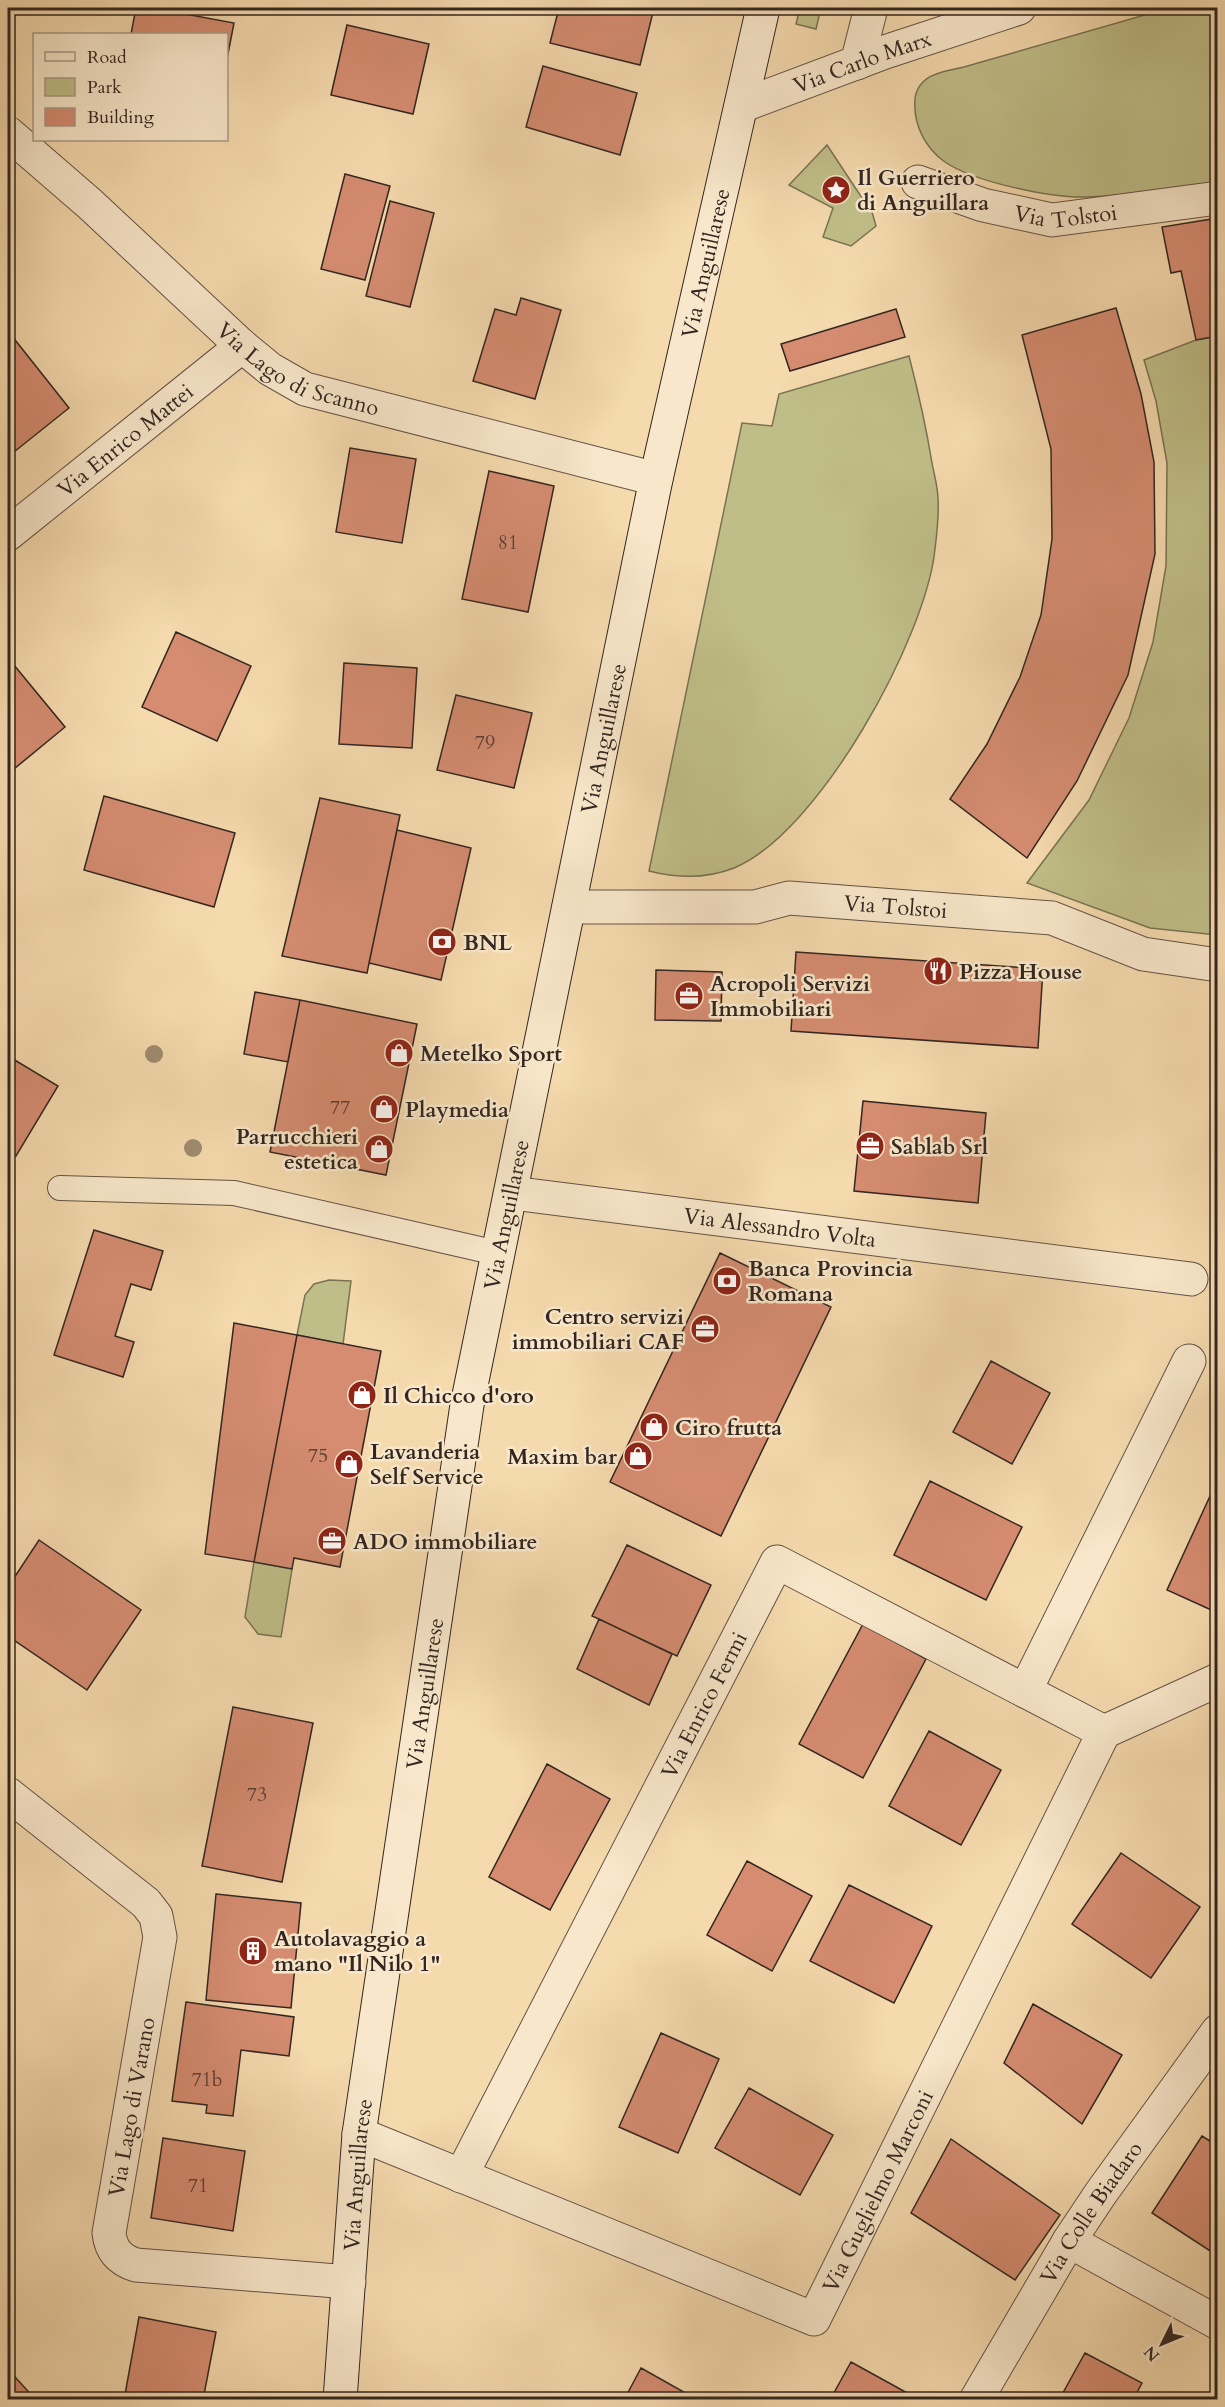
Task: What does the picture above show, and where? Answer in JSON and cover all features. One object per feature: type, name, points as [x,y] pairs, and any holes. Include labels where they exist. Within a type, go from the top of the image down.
[{"type":"street","name":"Via Anguillarese","points":[[340,2400],[359,2134],[464,1425],[497,1253],[512,1193],[656,479],[763,8]]},
{"type":"street","points":[[857,63],[871,8]]},
{"type":"street","name":"Via Carlo Marx","points":[[741,106],[857,63],[1018,8]]},
{"type":"street","name":"Via Lago di Scanno","points":[[8,133],[90,204],[242,346],[270,369],[305,390],[656,479]]},
{"type":"street","name":"Via Tolstoi","points":[[918,182],[983,205],[1052,220],[1218,198]]},
{"type":"street","name":"Via Enrico Mattei","points":[[8,534],[242,346]]},
{"type":"street","name":"Via Tolstoi","points":[[568,908],[754,907],[789,898],[1052,918],[1143,954],[1218,965]]},
{"type":"street","name":"Via Alessandro Volta","points":[[512,1193],[1191,1279]]},
{"type":"street","points":[[1025,1691],[1189,1361]]},
{"type":"street","name":"Via Enrico Fermi","points":[[462,2176],[777,1562],[1104,1732]]},
{"type":"street","points":[[1104,1732],[1218,1680]]},
{"type":"street","name":"Via Guglielmo Marconi","points":[[359,2134],[814,2319],[1104,1732]]},
{"type":"street","name":"Via Lago di Varano","points":[[8,1794],[146,1903],[156,1916],[160,1936],[109,2233],[111,2246],[124,2261],[136,2265],[349,2282]]},
{"type":"street","name":"Via Colle Biadaro","points":[[976,2400],[1069,2241],[1218,2031]]},
{"type":"street","points":[[1069,2241],[1218,2323]]},
{"type":"lane","points":[[60,1188],[234,1192],[497,1253]]},
{"type":"green space","points":[[800,8],[821,8],[816,29],[796,24]]},
{"type":"green space","points":[[1169,8],[1217,8],[1217,183],[1102,196],[1053,195],[974,176],[945,162],[926,143],[918,126],[915,99],[921,84],[933,75]]},
{"type":"green space","points":[[827,145],[864,201],[868,198],[876,226],[851,246],[823,237],[833,208],[789,185]]},
{"type":"green space","points":[[1217,336],[1217,935],[1150,928],[1027,883],[1089,800],[1129,718],[1153,642],[1166,566],[1167,463],[1156,401],[1144,360],[1196,340]]},
{"type":"green space","points":[[909,356],[937,485],[938,518],[935,549],[927,587],[912,631],[890,680],[863,729],[833,775],[800,816],[767,848],[734,868],[713,874],[680,876],[649,871],[742,423],[772,426],[779,394]]},
{"type":"green space","points":[[329,1280],[351,1281],[343,1344],[297,1335],[305,1295],[314,1284]]},
{"type":"green space","points":[[254,1562],[292,1569],[281,1637],[258,1634],[245,1617]]},
{"type":"building","points":[[136,8],[153,8],[234,23],[228,54],[228,33],[131,33]]},
{"type":"building","points":[[559,8],[654,8],[640,65],[550,43]]},
{"type":"building","points":[[347,25],[429,44],[413,114],[331,95]]},
{"type":"building","points":[[543,66],[637,93],[620,155],[526,127]]},
{"type":"building","points":[[345,174],[390,186],[365,280],[321,269]]},
{"type":"building","points":[[390,201],[434,213],[410,307],[366,296]]},
{"type":"building","points":[[1218,218],[1218,336],[1196,340],[1181,271],[1171,273],[1162,227]]},
{"type":"building","points":[[521,298],[561,310],[535,399],[473,381],[495,309],[516,315]]},
{"type":"building","points":[[1116,308],[1141,394],[1154,462],[1155,554],[1128,675],[1077,781],[1027,858],[950,799],[987,744],[1020,677],[1041,615],[1052,539],[1051,449],[1022,335]]},
{"type":"building","points":[[896,309],[905,337],[790,371],[781,344]]},
{"type":"building","points":[[8,331],[69,408],[14,452],[8,443]]},
{"type":"building","points":[[350,448],[416,459],[402,543],[336,532]]},
{"type":"building","points":[[489,471],[554,486],[528,612],[462,599]]},
{"type":"building","points":[[176,632],[251,666],[217,741],[142,707]]},
{"type":"building","points":[[9,659],[65,727],[14,769],[8,761]]},
{"type":"building","points":[[344,663],[417,668],[412,748],[339,744]]},
{"type":"building","points":[[456,695],[532,713],[514,788],[437,770]]},
{"type":"building","points":[[104,796],[235,833],[214,907],[84,870]]},
{"type":"building","points":[[320,798],[400,815],[367,973],[282,956]]},
{"type":"building","points":[[397,830],[471,848],[441,980],[369,963]]},
{"type":"building","points":[[796,952],[1043,969],[1038,1048],[791,1031]]},
{"type":"building","name":"Acropoli Servizi Immobiliari","points":[[656,970],[722,972],[721,1021],[655,1020]]},
{"type":"building","points":[[255,992],[300,1000],[288,1062],[244,1054]]},
{"type":"building","points":[[300,1000],[417,1024],[386,1175],[270,1152]]},
{"type":"building","points":[[8,1056],[58,1086],[16,1156],[8,1151]]},
{"type":"building","points":[[863,1101],[986,1113],[978,1203],[854,1191]]},
{"type":"building","points":[[94,1230],[163,1251],[151,1290],[131,1284],[115,1336],[134,1342],[123,1377],[54,1355]]},
{"type":"building","points":[[720,1253],[831,1307],[721,1536],[610,1482]]},
{"type":"building","points":[[234,1323],[297,1335],[254,1562],[205,1554]]},
{"type":"building","points":[[297,1335],[381,1351],[340,1567],[294,1558],[292,1569],[254,1562]]},
{"type":"building","points":[[991,1361],[1050,1393],[1012,1464],[953,1432]]},
{"type":"building","points":[[930,1481],[1022,1527],[986,1600],[894,1555]]},
{"type":"building","points":[[1216,1483],[1218,1483],[1218,1613],[1167,1590]]},
{"type":"building","points":[[39,1540],[141,1610],[87,1690],[8,1636],[8,1587]]},
{"type":"building","points":[[627,1545],[711,1585],[677,1656],[592,1616]]},
{"type":"building","points":[[599,1619],[672,1654],[649,1705],[577,1669]]},
{"type":"building","points":[[863,1624],[926,1659],[863,1778],[799,1744]]},
{"type":"building","points":[[233,1707],[313,1723],[282,1882],[202,1866]]},
{"type":"building","points":[[929,1731],[1001,1770],[961,1845],[889,1806]]},
{"type":"building","points":[[547,1764],[610,1799],[550,1910],[489,1877]]},
{"type":"building","points":[[1121,1853],[1200,1907],[1151,1978],[1072,1924]]},
{"type":"building","points":[[747,1861],[812,1896],[772,1971],[707,1935]]},
{"type":"building","points":[[849,1885],[932,1926],[894,2003],[810,1961]]},
{"type":"building","name":"Autolavaggio a mano \"Il Nilo 1\"","points":[[216,1894],[301,1903],[291,2008],[206,2000]]},
{"type":"building","points":[[186,2002],[294,2017],[289,2056],[241,2050],[233,2116],[206,2113],[207,2105],[172,2101]]},
{"type":"building","points":[[1033,2004],[1122,2055],[1082,2124],[1004,2063]]},
{"type":"building","points":[[661,2033],[719,2059],[678,2153],[619,2127]]},
{"type":"building","points":[[749,2088],[833,2135],[800,2195],[715,2148]]},
{"type":"building","points":[[1202,2136],[1218,2146],[1218,2256],[1152,2213]]},
{"type":"building","points":[[163,2138],[245,2151],[233,2231],[151,2218]]},
{"type":"building","points":[[951,2139],[1060,2215],[1015,2280],[911,2213]]},
{"type":"building","points":[[139,2317],[216,2332],[203,2400],[124,2400]]},
{"type":"building","points":[[1085,2353],[1142,2383],[1133,2400],[1059,2400]]},
{"type":"building","points":[[851,2362],[920,2400],[830,2400]]},
{"type":"building","points":[[641,2368],[698,2400],[624,2400]]},
{"type":"building","points":[[15,2377],[36,2400],[8,2400],[8,2384]]},
{"type":"place","name":"Il Guerriero di Anguillara","points":[[836,190]]},
{"type":"place","name":"BNL","points":[[442,942]]},
{"type":"place","name":"Pizza House","points":[[938,971]]},
{"type":"place","name":"Acropoli Servizi Immobiliari","points":[[689,996]]},
{"type":"place","name":"Metelko Sport","points":[[399,1053]]},
{"type":"place","name":"Playmedia","points":[[384,1109]]},
{"type":"place","name":"Sablab Srl","points":[[870,1146]]},
{"type":"place","name":"Parrucchieri estetica","points":[[379,1149]]},
{"type":"place","name":"Banca Provincia Romana","points":[[727,1281]]},
{"type":"place","name":"Centro servizi immobiliari CAF","points":[[705,1329]]},
{"type":"place","name":"Il Chicco d'oro","points":[[362,1395]]},
{"type":"place","name":"Ciro frutta","points":[[654,1427]]},
{"type":"place","name":"Maxim bar","points":[[638,1456]]},
{"type":"place","name":"Lavanderia Self Service","points":[[349,1464]]},
{"type":"place","name":"ADO immobiliare","points":[[332,1541]]},
{"type":"place","name":"Autolavaggio a mano \"Il Nilo 1\"","points":[[253,1951]]}]
